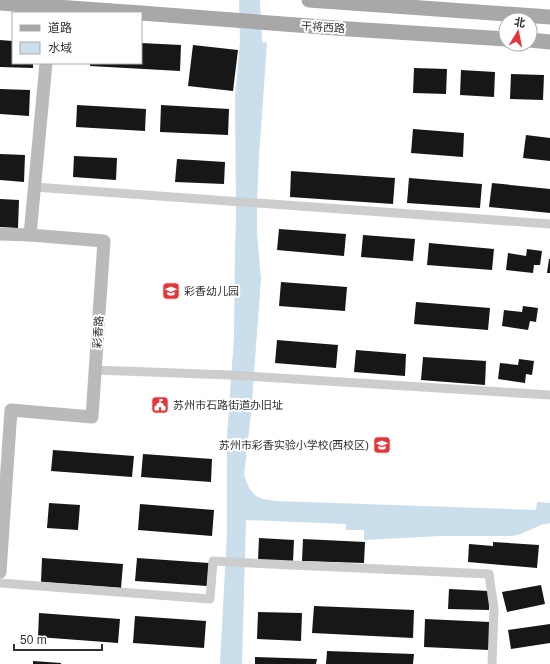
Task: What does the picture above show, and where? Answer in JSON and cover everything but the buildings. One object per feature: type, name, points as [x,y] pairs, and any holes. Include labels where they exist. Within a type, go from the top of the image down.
[{"type":"main road","points":[[308,0],[550,16]]},
{"type":"main road","name":"干将西路","points":[[0,3],[128,12]]},
{"type":"main road","name":"干将西路","points":[[142,13],[498,38]]},
{"type":"main road","points":[[538,41],[550,42]]},
{"type":"street","points":[[30,236],[46,64]]},
{"type":"street","points":[[34,187],[550,224]]},
{"type":"street","name":"彩香路","points":[[0,234],[104,241],[92,417],[6,410],[0,572]]},
{"type":"street","points":[[95,370],[230,375],[550,395]]},
{"type":"street","points":[[0,583],[210,599],[213,561],[489,574],[494,609],[492,664]]},
{"type":"water","points":[[239,0],[260,0],[262,42],[267,43],[257,201],[257,233],[261,279],[251,414],[244,475],[249,488],[256,496],[263,499],[276,501],[536,510],[537,502],[550,503],[550,523],[512,536],[440,536],[364,540],[364,530],[346,530],[346,524],[246,520],[242,664],[220,664],[227,533],[227,437],[234,336],[236,219],[235,97],[240,42]]},
{"type":"place","name":"彩香幼儿园","points":[[171,291]]},
{"type":"place","name":"苏州市石路街道办旧址","points":[[160,405]]},
{"type":"place","name":"苏州市彩香实验小学校(西校区)","points":[[382,445]]}]
